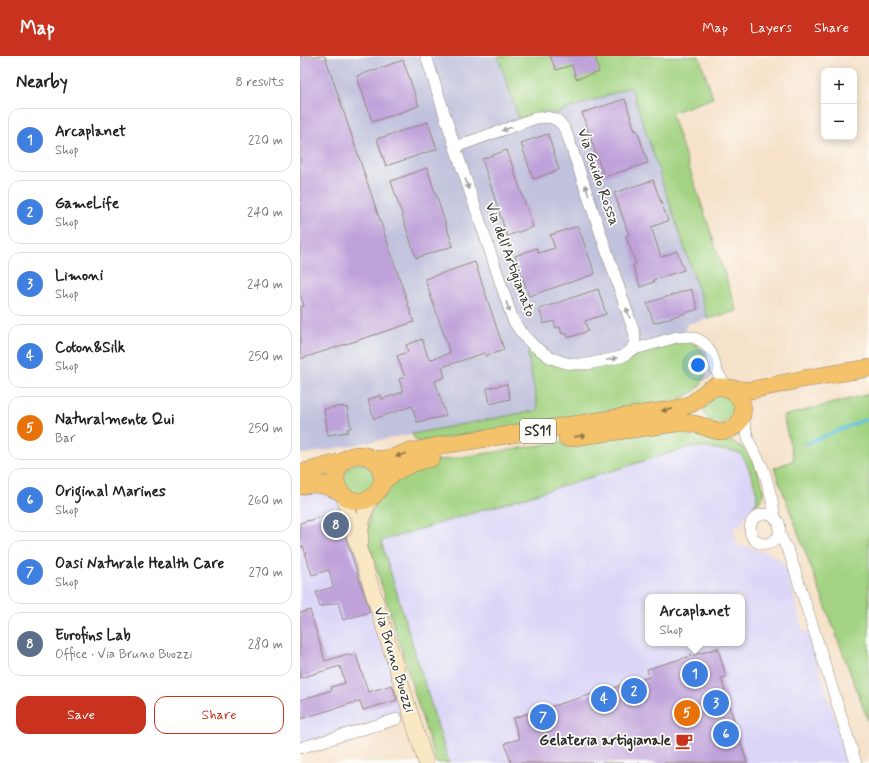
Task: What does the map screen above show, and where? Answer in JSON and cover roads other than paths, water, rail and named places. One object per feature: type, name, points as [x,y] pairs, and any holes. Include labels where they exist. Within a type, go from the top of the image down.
[{"type":"main road","name":"SS11","points":[[300,473],[342,462],[351,456],[358,455],[383,460],[405,453],[443,445],[675,409],[691,404],[714,387],[752,390],[803,379],[869,368]]},
{"type":"main road","points":[[742,413],[755,402],[767,398],[869,378]]},
{"type":"main road","points":[[704,394],[698,406],[698,413],[703,423],[715,430],[730,430],[740,420],[742,405],[740,398],[735,392],[728,388]]},
{"type":"main road","name":"SS11","points":[[372,498],[377,493],[382,483],[394,472],[420,460],[434,457],[675,423],[690,423],[715,430]]},
{"type":"main road","points":[[372,459],[379,467],[382,483]]},
{"type":"main road","points":[[342,462],[336,474],[336,483],[342,494]]},
{"type":"main road","points":[[300,486],[315,484],[323,485],[342,494],[350,500],[357,502],[372,498]]},
{"type":"main road","name":"Via Bruno Buozzi","points":[[342,494],[426,763]]},
{"type":"main road","name":"Via Bruno Buozzi","points":[[362,557],[361,534],[364,514],[372,498]]},
{"type":"street","name":"Via dell'Artigianato","points":[[426,56],[507,303],[521,333],[534,346],[548,356],[575,364],[588,364],[621,357],[631,350],[677,337],[692,337],[705,344],[711,353],[719,376],[728,388]]},
{"type":"street","name":"Via Guido Rossa","points":[[455,147],[536,118],[555,118],[562,123],[566,129],[634,332],[635,338],[631,350]]},
{"type":"street","points":[[704,394],[712,374],[713,362]]},
{"type":"street","points":[[742,413],[748,438],[754,453]]},
{"type":"street","points":[[715,430],[731,434],[742,439],[754,453],[762,466],[781,537],[788,551],[794,569],[856,763]]},
{"type":"street","points":[[767,482],[768,500],[765,508],[751,523],[750,533],[755,541],[779,548],[788,557],[794,569]]},
{"type":"street","points":[[758,516],[767,514],[777,524],[778,534],[773,541],[765,544]]},
{"type":"street","points":[[300,748],[397,719]]},
{"type":"waterway","points":[[805,444],[869,418]]},
{"type":"place","name":"Eurofins Lab","points":[[336,525]]},
{"type":"place","name":"Arcaplanet","points":[[695,674]]},
{"type":"place","name":"GameLife","points":[[634,691]]},
{"type":"place","name":"Coton&Silk","points":[[604,699]]},
{"type":"place","name":"Limoni","points":[[716,703]]},
{"type":"place","name":"Naturalmente Qui","points":[[687,713]]},
{"type":"place","name":"Oasi Naturale Health Care","points":[[543,717]]},
{"type":"place","name":"Original Marines","points":[[726,734]]},
{"type":"place","name":"Gelateria artigianale","points":[[684,741]]}]
